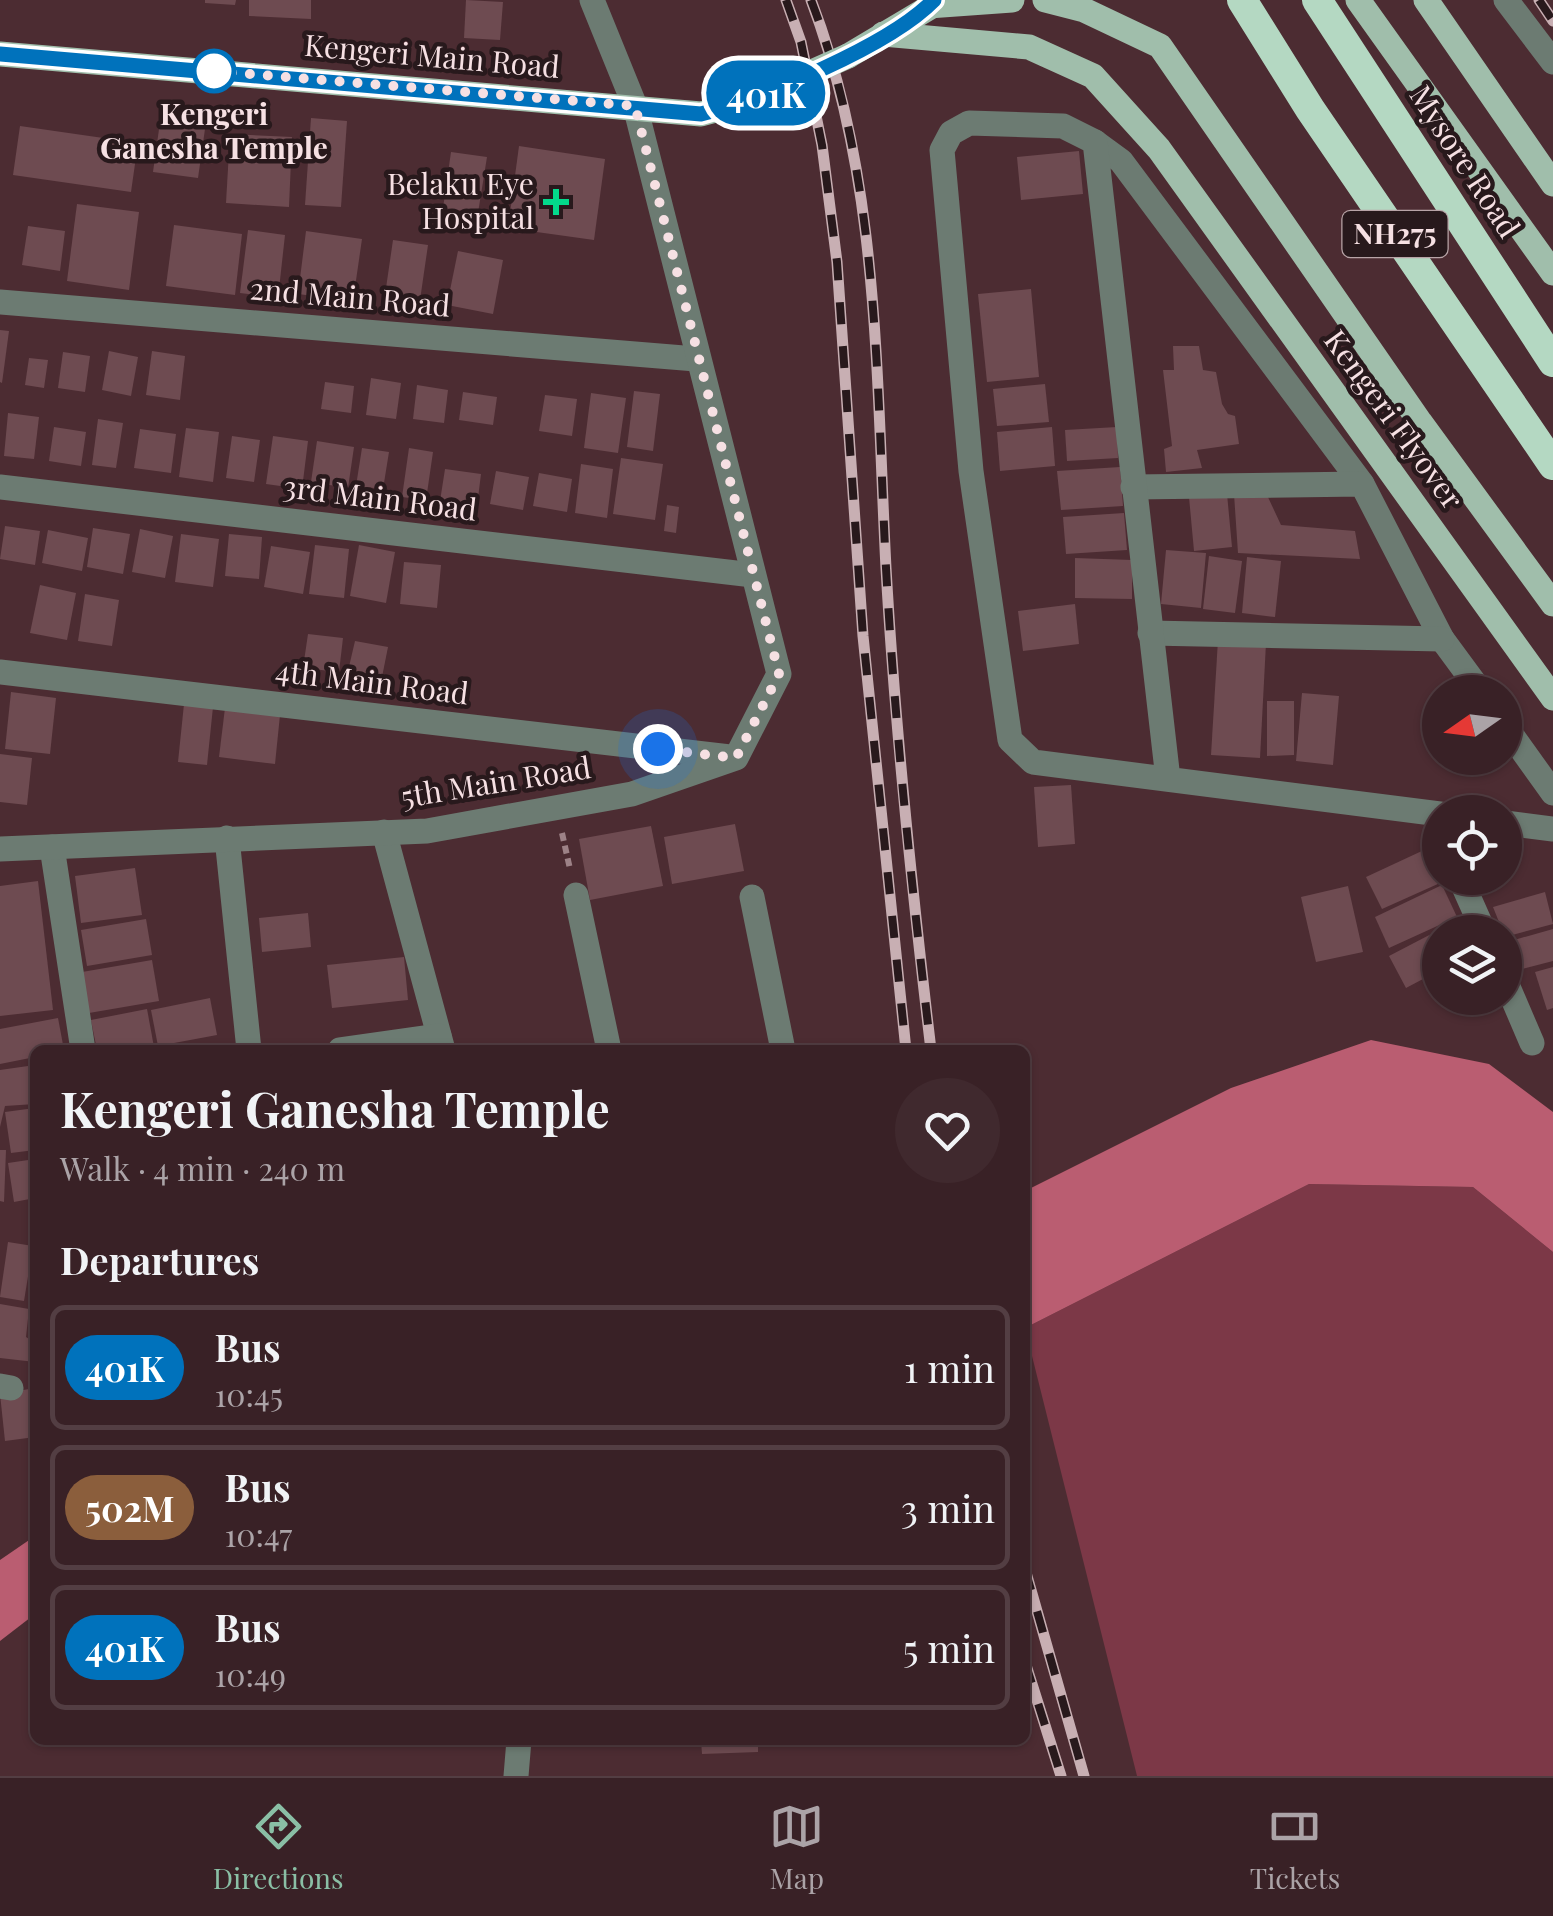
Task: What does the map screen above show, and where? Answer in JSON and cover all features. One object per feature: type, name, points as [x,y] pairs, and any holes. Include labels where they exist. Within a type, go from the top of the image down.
[{"type":"highway","name":"NH275","points":[[1242,0],[1310,109],[1553,465]]},
{"type":"highway","name":"Mysore Road","points":[[1317,0],[1553,362]]},
{"type":"main road","points":[[934,2],[1012,0]]},
{"type":"main road","points":[[1044,0],[1084,10],[1160,46],[1420,422],[1553,604]]},
{"type":"main road","points":[[1358,0],[1553,273]]},
{"type":"main road","points":[[1426,0],[1553,184]]},
{"type":"main road","name":"Kengeri Main Road","points":[[0,54],[701,114],[742,103],[848,56],[934,2]]},
{"type":"main road","name":"Kengeri Flyover","points":[[883,34],[1029,47],[1093,76],[1159,149],[1553,698]]},
{"type":"street","points":[[592,0],[635,106],[696,359],[779,674],[736,758]]},
{"type":"street","points":[[1506,0],[1553,62]]},
{"type":"street","points":[[1422,818],[1033,762],[1010,740],[970,471],[942,150],[951,132],[970,122],[1064,126],[1122,160],[1362,484],[1442,639],[1468,675]]},
{"type":"street","points":[[1095,142],[1168,779]]},
{"type":"street","name":"2nd Main Road","points":[[0,302],[696,359]]},
{"type":"street","points":[[1133,487],[1362,484]]},
{"type":"street","name":"3rd Main Road","points":[[0,487],[753,575]]},
{"type":"street","points":[[1150,633],[1442,639]]},
{"type":"street","name":"4th Main Road","points":[[0,672],[736,758]]},
{"type":"street","points":[[1522,750],[1553,793]]},
{"type":"street","name":"5th Main Road","points":[[0,849],[427,830],[632,794],[736,758]]},
{"type":"street","points":[[1522,825],[1553,829]]},
{"type":"street","points":[[384,832],[442,1043],[413,1045]]},
{"type":"street","points":[[227,838],[248,1045]]},
{"type":"street","points":[[52,847],[82,1045]]},
{"type":"street","points":[[576,894],[608,1045]]},
{"type":"street","points":[[752,898],[782,1045]]},
{"type":"street","points":[[1520,1015],[1532,1043]]},
{"type":"street","points":[[516,1776],[519,1745]]},
{"type":"path","points":[[557,807],[576,894]]},
{"type":"shaded area","points":[[1371,1040],[1489,1064],[1553,1112],[1553,1252],[1473,1187],[1309,1184],[1030,1325],[1030,1188],[1231,1088]]},
{"type":"shaded area","points":[[1309,1184],[1473,1187],[1553,1252],[1553,1776],[1137,1776],[1030,1348],[1030,1325]]},
{"type":"shaded area","points":[[30,1539],[30,1618],[0,1641],[0,1560]]},
{"type":"building","points":[[205,0],[236,0],[235,5]]},
{"type":"building","points":[[249,0],[311,0],[311,19],[249,16]]},
{"type":"building","points":[[466,0],[503,2],[500,40],[464,38]]},
{"type":"building","points":[[161,115],[206,122],[198,178],[153,172]]},
{"type":"building","points":[[311,118],[347,121],[341,207],[305,205]]},
{"type":"building","points":[[20,126],[138,143],[131,192],[13,175]]},
{"type":"building","points":[[230,134],[292,137],[289,207],[226,203]]},
{"type":"building","points":[[519,146],[605,159],[594,240],[508,228]]},
{"type":"building","points":[[1079,151],[1083,194],[1021,200],[1017,157]]},
{"type":"building","points":[[451,152],[487,157],[478,213],[443,208]]},
{"type":"building","points":[[77,204],[139,212],[129,290],[67,281]]},
{"type":"building","points":[[174,225],[242,234],[235,295],[166,286]]},
{"type":"building","points":[[28,226],[65,231],[60,271],[22,265]]},
{"type":"building","points":[[248,230],[285,235],[278,298],[240,293]]},
{"type":"building","points":[[306,231],[362,239],[353,301],[298,294]]},
{"type":"building","points":[[393,240],[428,245],[420,300],[385,295]]},
{"type":"building","points":[[458,251],[503,260],[493,314],[447,305]]},
{"type":"building","points":[[1031,289],[1039,377],[987,382],[978,294]]},
{"type":"building","points":[[0,330],[9,331],[2,383],[0,382]]},
{"type":"building","points":[[1173,346],[1199,346],[1203,370],[1216,372],[1222,404],[1228,414],[1235,416],[1239,444],[1197,450],[1202,468],[1166,472],[1164,449],[1172,446],[1163,370],[1174,370]]},
{"type":"building","points":[[109,351],[138,357],[131,396],[102,390]]},
{"type":"building","points":[[152,351],[185,356],[180,400],[146,395]]},
{"type":"building","points":[[63,352],[90,356],[85,392],[58,388]]},
{"type":"building","points":[[29,358],[48,360],[44,388],[25,385]]},
{"type":"building","points":[[371,378],[401,383],[396,419],[366,415]]},
{"type":"building","points":[[325,382],[354,386],[351,413],[321,409]]},
{"type":"building","points":[[1045,384],[1049,422],[997,426],[993,389]]},
{"type":"building","points":[[417,385],[448,390],[444,423],[413,419]]},
{"type":"building","points":[[634,391],[660,394],[653,451],[627,447]]},
{"type":"building","points":[[463,392],[497,397],[493,425],[459,420]]},
{"type":"building","points":[[591,393],[626,398],[618,453],[584,448]]},
{"type":"building","points":[[545,395],[577,399],[572,436],[539,431]]},
{"type":"building","points":[[8,413],[39,417],[34,459],[4,456]]},
{"type":"building","points":[[98,419],[123,423],[116,468],[92,465]]},
{"type":"building","points":[[54,427],[86,432],[81,466],[49,461]]},
{"type":"building","points":[[1052,427],[1055,466],[1000,471],[997,432]]},
{"type":"building","points":[[1117,427],[1118,458],[1067,461],[1065,430]]},
{"type":"building","points":[[186,428],[219,432],[213,482],[179,477]]},
{"type":"building","points":[[140,429],[176,434],[171,473],[134,468]]},
{"type":"building","points":[[232,436],[260,440],[254,482],[226,478]]},
{"type":"building","points":[[273,436],[308,441],[302,489],[266,484]]},
{"type":"building","points":[[317,441],[354,447],[348,488],[311,482]]},
{"type":"building","points":[[362,448],[389,452],[383,489],[356,486]]},
{"type":"building","points":[[409,448],[433,452],[426,500],[402,497]]},
{"type":"building","points":[[621,458],[663,464],[655,520],[613,514]]},
{"type":"building","points":[[581,464],[613,469],[607,518],[575,513]]},
{"type":"building","points":[[1120,467],[1123,506],[1061,510],[1057,471]]},
{"type":"building","points":[[445,469],[481,474],[477,506],[440,501]]},
{"type":"building","points":[[496,471],[529,477],[523,510],[490,504]]},
{"type":"building","points":[[539,473],[572,479],[567,512],[533,506]]},
{"type":"building","points":[[1227,494],[1232,547],[1194,551],[1189,497]]},
{"type":"building","points":[[1234,494],[1267,495],[1281,525],[1355,531],[1360,559],[1238,553]]},
{"type":"building","points":[[667,505],[679,507],[676,533],[664,531]]},
{"type":"building","points":[[1124,513],[1127,550],[1066,554],[1063,517]]},
{"type":"building","points":[[5,526],[40,531],[35,565],[0,559]]},
{"type":"building","points":[[93,528],[130,534],[123,574],[87,567]]},
{"type":"building","points":[[140,529],[173,536],[165,578],[132,572]]},
{"type":"building","points":[[48,530],[88,538],[82,571],[42,563]]},
{"type":"building","points":[[181,534],[219,539],[213,587],[175,582]]},
{"type":"building","points":[[229,534],[262,537],[259,579],[225,576]]},
{"type":"building","points":[[315,545],[349,549],[344,598],[309,594]]},
{"type":"building","points":[[359,545],[395,552],[386,603],[350,596]]},
{"type":"building","points":[[271,546],[310,552],[303,594],[264,587]]},
{"type":"building","points":[[1166,550],[1206,553],[1201,608],[1161,604]]},
{"type":"building","points":[[1209,556],[1242,561],[1235,613],[1203,609]]},
{"type":"building","points":[[1247,557],[1281,561],[1275,617],[1242,613]]},
{"type":"building","points":[[1075,558],[1132,560],[1132,599],[1075,598]]},
{"type":"building","points":[[404,562],[441,565],[437,608],[400,604]]},
{"type":"building","points":[[40,585],[76,593],[67,640],[30,633]]},
{"type":"building","points":[[85,594],[119,600],[112,646],[78,641]]},
{"type":"building","points":[[1075,604],[1079,644],[1023,651],[1018,611]]},
{"type":"building","points":[[308,634],[343,638],[339,672],[303,668]]},
{"type":"building","points":[[1218,640],[1266,643],[1260,758],[1211,755]]},
{"type":"building","points":[[355,641],[388,647],[382,677],[348,671]]},
{"type":"building","points":[[11,692],[56,698],[50,754],[5,749]]},
{"type":"building","points":[[1302,693],[1339,696],[1333,765],[1296,761]]},
{"type":"building","points":[[1267,701],[1294,701],[1294,755],[1267,756]]},
{"type":"building","points":[[184,704],[213,707],[207,765],[178,762]]},
{"type":"building","points":[[225,708],[280,715],[275,764],[219,757]]},
{"type":"building","points":[[0,754],[32,758],[27,805],[0,802]]},
{"type":"building","points":[[1071,785],[1075,844],[1038,847],[1034,787]]},
{"type":"building","points":[[735,824],[744,871],[672,884],[664,837]]},
{"type":"building","points":[[651,826],[663,886],[590,900],[579,839]]},
{"type":"building","points":[[1422,851],[1422,891],[1382,909],[1366,877]]},
{"type":"building","points":[[135,868],[142,915],[81,923],[75,876]]},
{"type":"building","points":[[38,881],[53,1010],[0,1016],[0,886]]},
{"type":"building","points":[[1348,886],[1363,952],[1316,962],[1301,897]]},
{"type":"building","points":[[1545,892],[1553,924],[1522,932],[1522,915],[1496,915],[1493,907]]},
{"type":"building","points":[[1422,895],[1447,895],[1456,915],[1422,915],[1422,933],[1389,948],[1375,917]]},
{"type":"building","points":[[308,913],[311,947],[262,952],[259,918]]},
{"type":"building","points":[[146,919],[152,955],[87,966],[81,930]]},
{"type":"building","points":[[1553,929],[1553,961],[1522,969],[1522,938]]},
{"type":"building","points":[[1422,939],[1422,980],[1406,988],[1389,956]]},
{"type":"building","points":[[404,957],[408,1000],[332,1008],[327,965]]},
{"type":"building","points":[[152,960],[159,1001],[89,1013],[82,972]]},
{"type":"building","points":[[1553,967],[1553,1008],[1547,1010],[1535,972]]},
{"type":"building","points":[[210,998],[217,1035],[158,1045],[151,1010]]},
{"type":"building","points":[[147,1009],[154,1045],[96,1045],[91,1020]]},
{"type":"building","points":[[58,1018],[63,1045],[30,1045],[30,1058],[0,1064],[0,1029]]},
{"type":"building","points":[[30,1066],[30,1104],[5,1106],[0,1127],[0,1070]]},
{"type":"building","points":[[30,1109],[30,1151],[11,1153],[5,1112]]},
{"type":"building","points":[[0,1150],[6,1150],[4,1202],[0,1201]]},
{"type":"building","points":[[30,1160],[30,1199],[14,1202],[8,1163]]},
{"type":"building","points":[[8,1242],[30,1246],[24,1301],[0,1297]]},
{"type":"building","points":[[0,1304],[29,1309],[26,1337],[30,1340],[30,1361],[0,1358]]},
{"type":"building","points":[[30,1389],[30,1438],[5,1441],[0,1394]]},
{"type":"building","points":[[701,1745],[758,1745],[758,1752],[702,1754]]},
{"type":"railway","points":[[786,0],[801,42],[822,145],[837,262],[863,636],[905,1045]]},
{"type":"railway","points":[[811,0],[834,68],[850,138],[871,280],[894,689],[930,1045]]},
{"type":"railway","points":[[1539,0],[1553,21]]},
{"type":"railway","points":[[1030,1587],[1084,1776]]},
{"type":"railway","points":[[1030,1678],[1061,1776]]},
{"type":"bus line","name":"401K","points":[[0,54],[701,114],[742,103],[848,56],[934,0]]},
{"type":"place","name":"Kengeri Ganesha Temple","points":[[214,71]]},
{"type":"place","name":"Belaku Eye Hospital","points":[[556,202]]},
{"type":"route","points":[[214,71],[635,106],[696,359],[779,674],[736,758],[658,749]]}]
